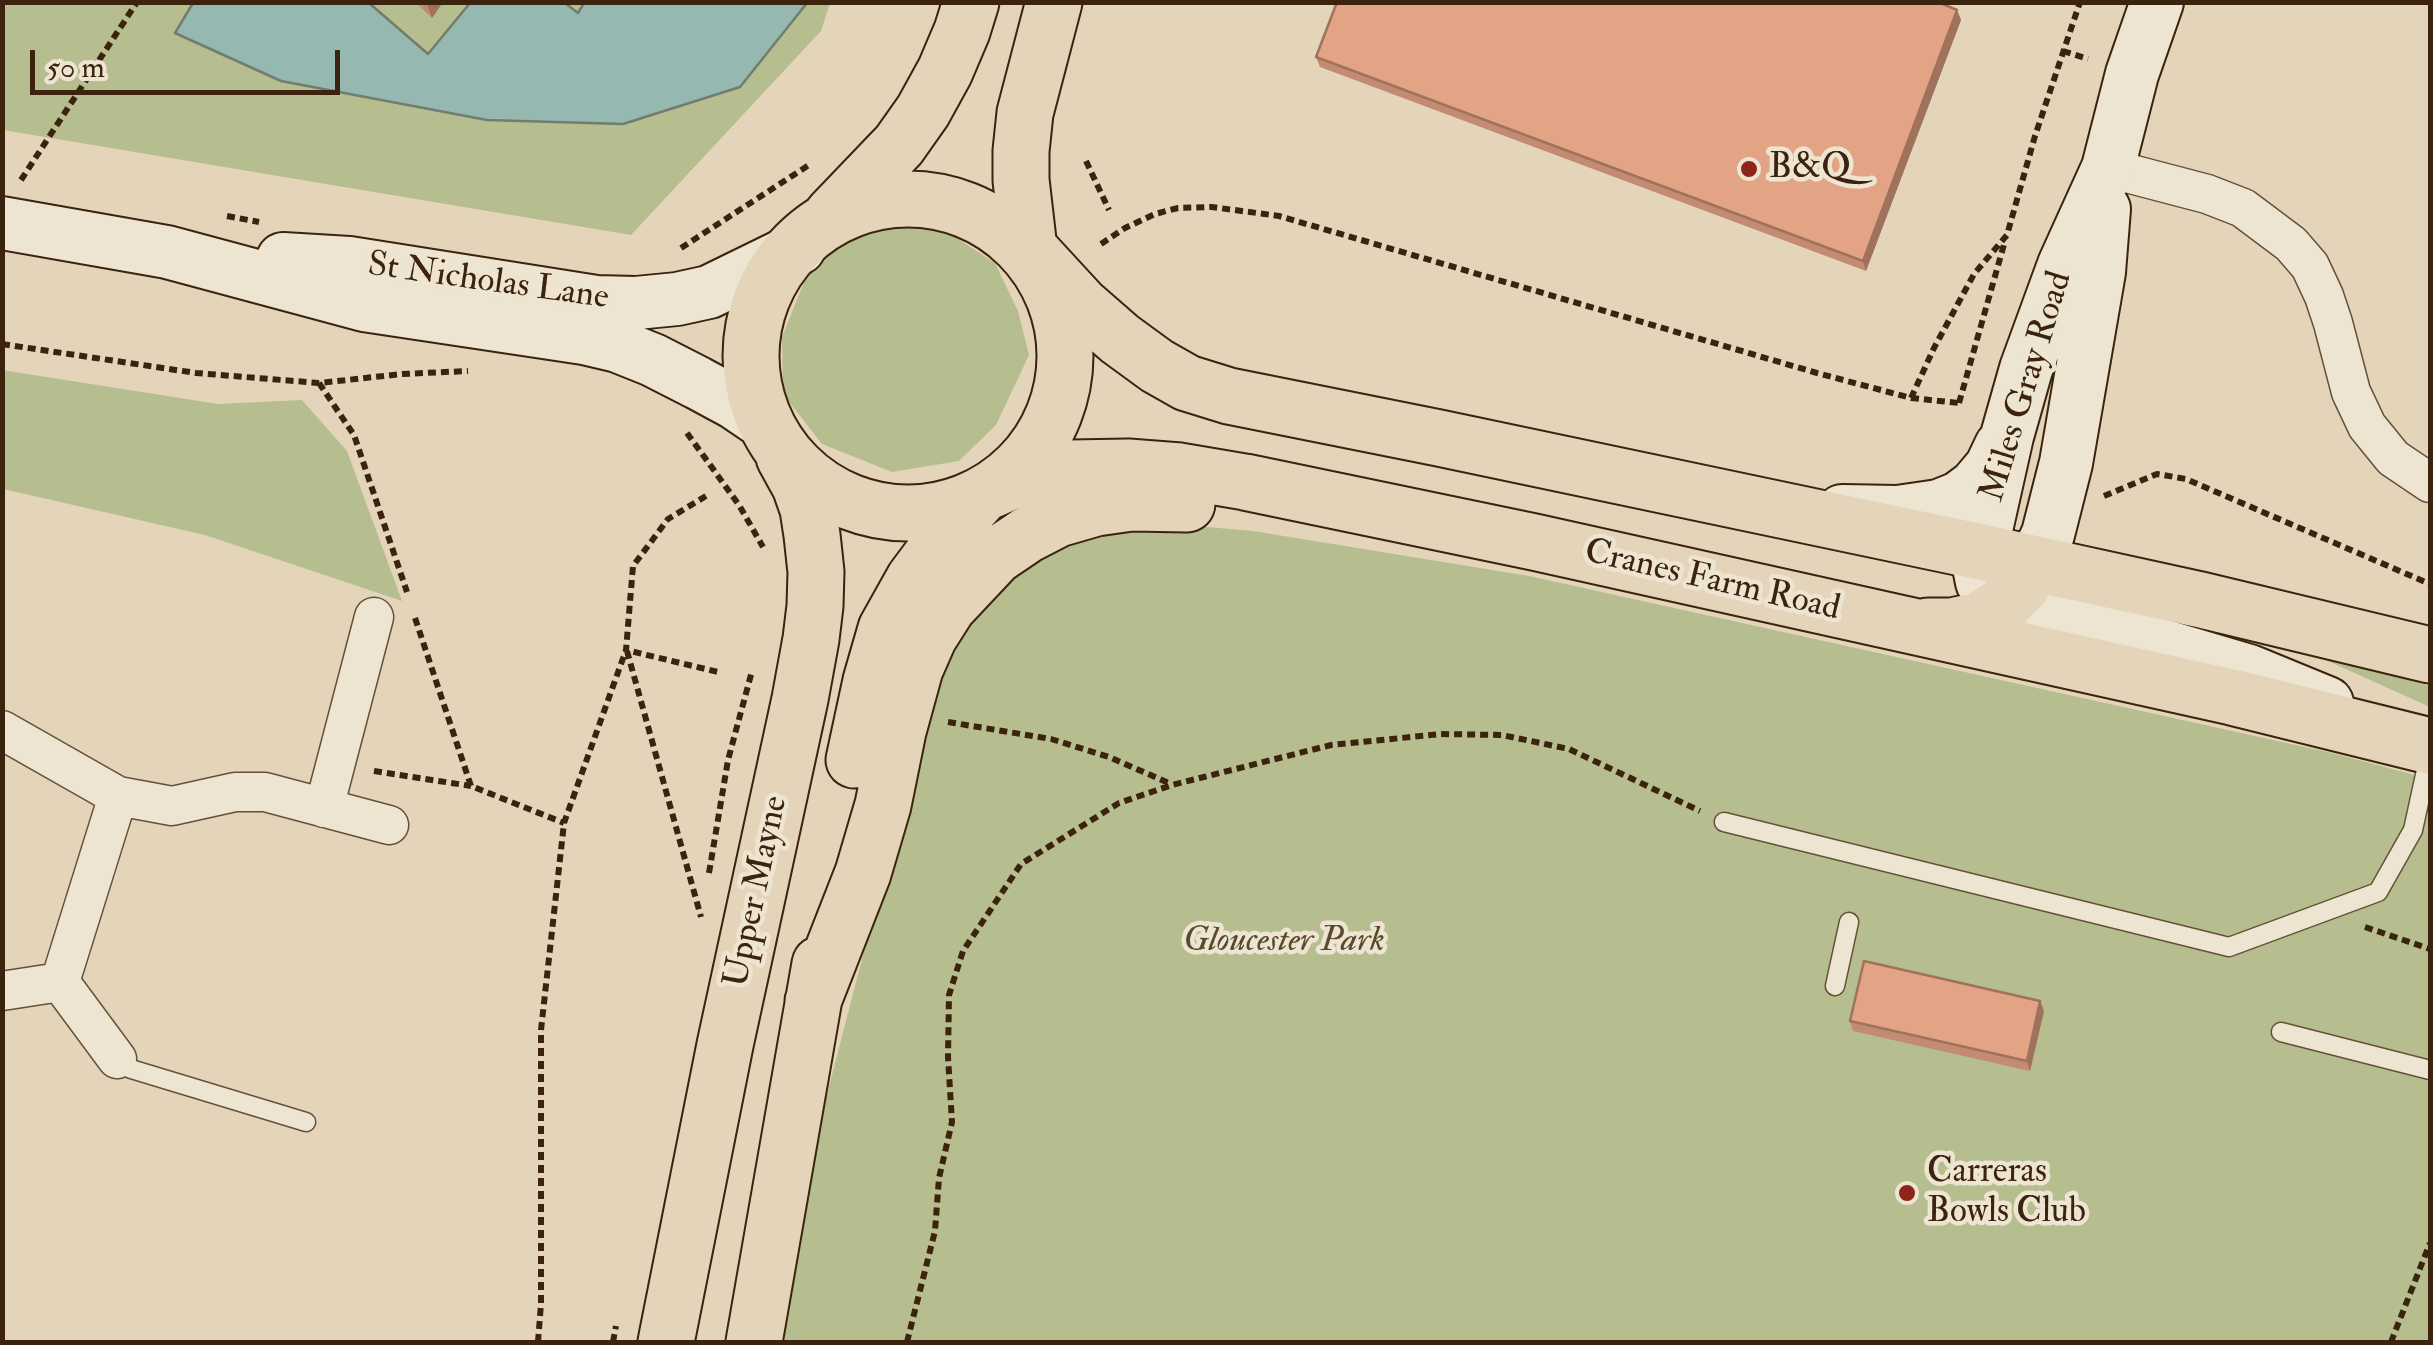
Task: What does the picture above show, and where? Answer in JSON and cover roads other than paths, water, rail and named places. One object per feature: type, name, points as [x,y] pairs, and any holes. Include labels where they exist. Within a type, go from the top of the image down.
[{"type":"main road","points":[[970,2],[945,72],[923,111],[878,168],[782,264],[757,313],[750,372],[752,395],[770,434],[796,466],[818,484],[846,500],[874,509],[905,513],[940,511],[986,493],[1020,466],[1042,436],[1054,405],[1063,372],[1061,315],[1051,284],[1032,252],[1021,180],[1025,113],[1054,2]]},
{"type":"main road","points":[[802,245],[856,211],[885,201],[942,203],[974,211],[1032,252],[1081,305],[1120,339],[1187,382],[1229,396],[1980,552],[2019,584],[2430,654]]},
{"type":"main road","name":"Upper Mayne","points":[[666,1342],[813,622],[816,572],[808,509],[791,468],[770,434]]},
{"type":"main road","name":"Cranes Farm Road","points":[[986,493],[1019,478],[1071,468],[1128,466],[1245,482],[2232,697],[2431,748]]},
{"type":"main road","name":"Upper Mayne","points":[[754,1342],[856,748],[871,681],[886,629],[914,579],[949,532],[986,493]]},
{"type":"main road","points":[[814,1001],[863,874],[883,804],[904,704],[929,637],[970,582],[996,556],[1026,535],[1058,519],[1096,508],[1169,502],[1534,542]]},
{"type":"main road","points":[[1907,626],[1952,626],[1980,620],[2019,584]]},
{"type":"street","name":"Miles Gray Road","points":[[2019,584],[2048,534],[2066,463],[2099,272],[2108,168],[2132,74],[2156,2]]},
{"type":"street","name":"Miles Gray Road","points":[[1980,552],[2006,436],[2026,369],[2064,265],[2108,168]]},
{"type":"street","points":[[2108,168],[2207,194],[2243,208],[2291,244],[2310,266],[2324,296],[2351,392],[2366,426],[2394,458],[2430,483]]},
{"type":"street","name":"St Nicholas Lane","points":[[2,223],[167,252],[364,305],[618,346],[710,389],[770,434]]},
{"type":"street","name":"St Nicholas Lane","points":[[167,252],[348,263],[596,302],[636,303],[709,292],[802,245]]},
{"type":"street","points":[[1786,510],[1898,512],[1939,506],[1975,486],[1991,467],[2006,436]]},
{"type":"street","points":[[2019,584],[2079,621],[2249,671],[2431,748]]},
{"type":"street","points":[[324,808],[374,617]]},
{"type":"street","points":[[2,730],[118,796],[172,806],[235,792],[265,792],[389,825]]},
{"type":"street","points":[[60,982],[118,796]]},
{"type":"street","points":[[2,991],[60,982]]},
{"type":"street","points":[[60,982],[116,1059]]},
{"type":"lane","points":[[1724,822],[2229,947],[2378,892],[2414,830],[2431,748]]},
{"type":"lane","points":[[1835,986],[1849,922]]},
{"type":"lane","points":[[2281,1032],[2430,1070]]},
{"type":"lane","points":[[116,1059],[130,1069],[306,1122]]},
{"type":"water","points":[[193,3],[369,3],[428,54],[470,3],[565,3],[578,13],[584,3],[807,3],[740,87],[623,124],[487,120],[281,81],[175,33]]},
{"type":"place","name":"B&Q","points":[[1749,169]]},
{"type":"place","name":"Carreras Bowls Club","points":[[1907,1193]]},
{"type":"park label","name":"Gloucester Park","points":[[1284,942]]}]
